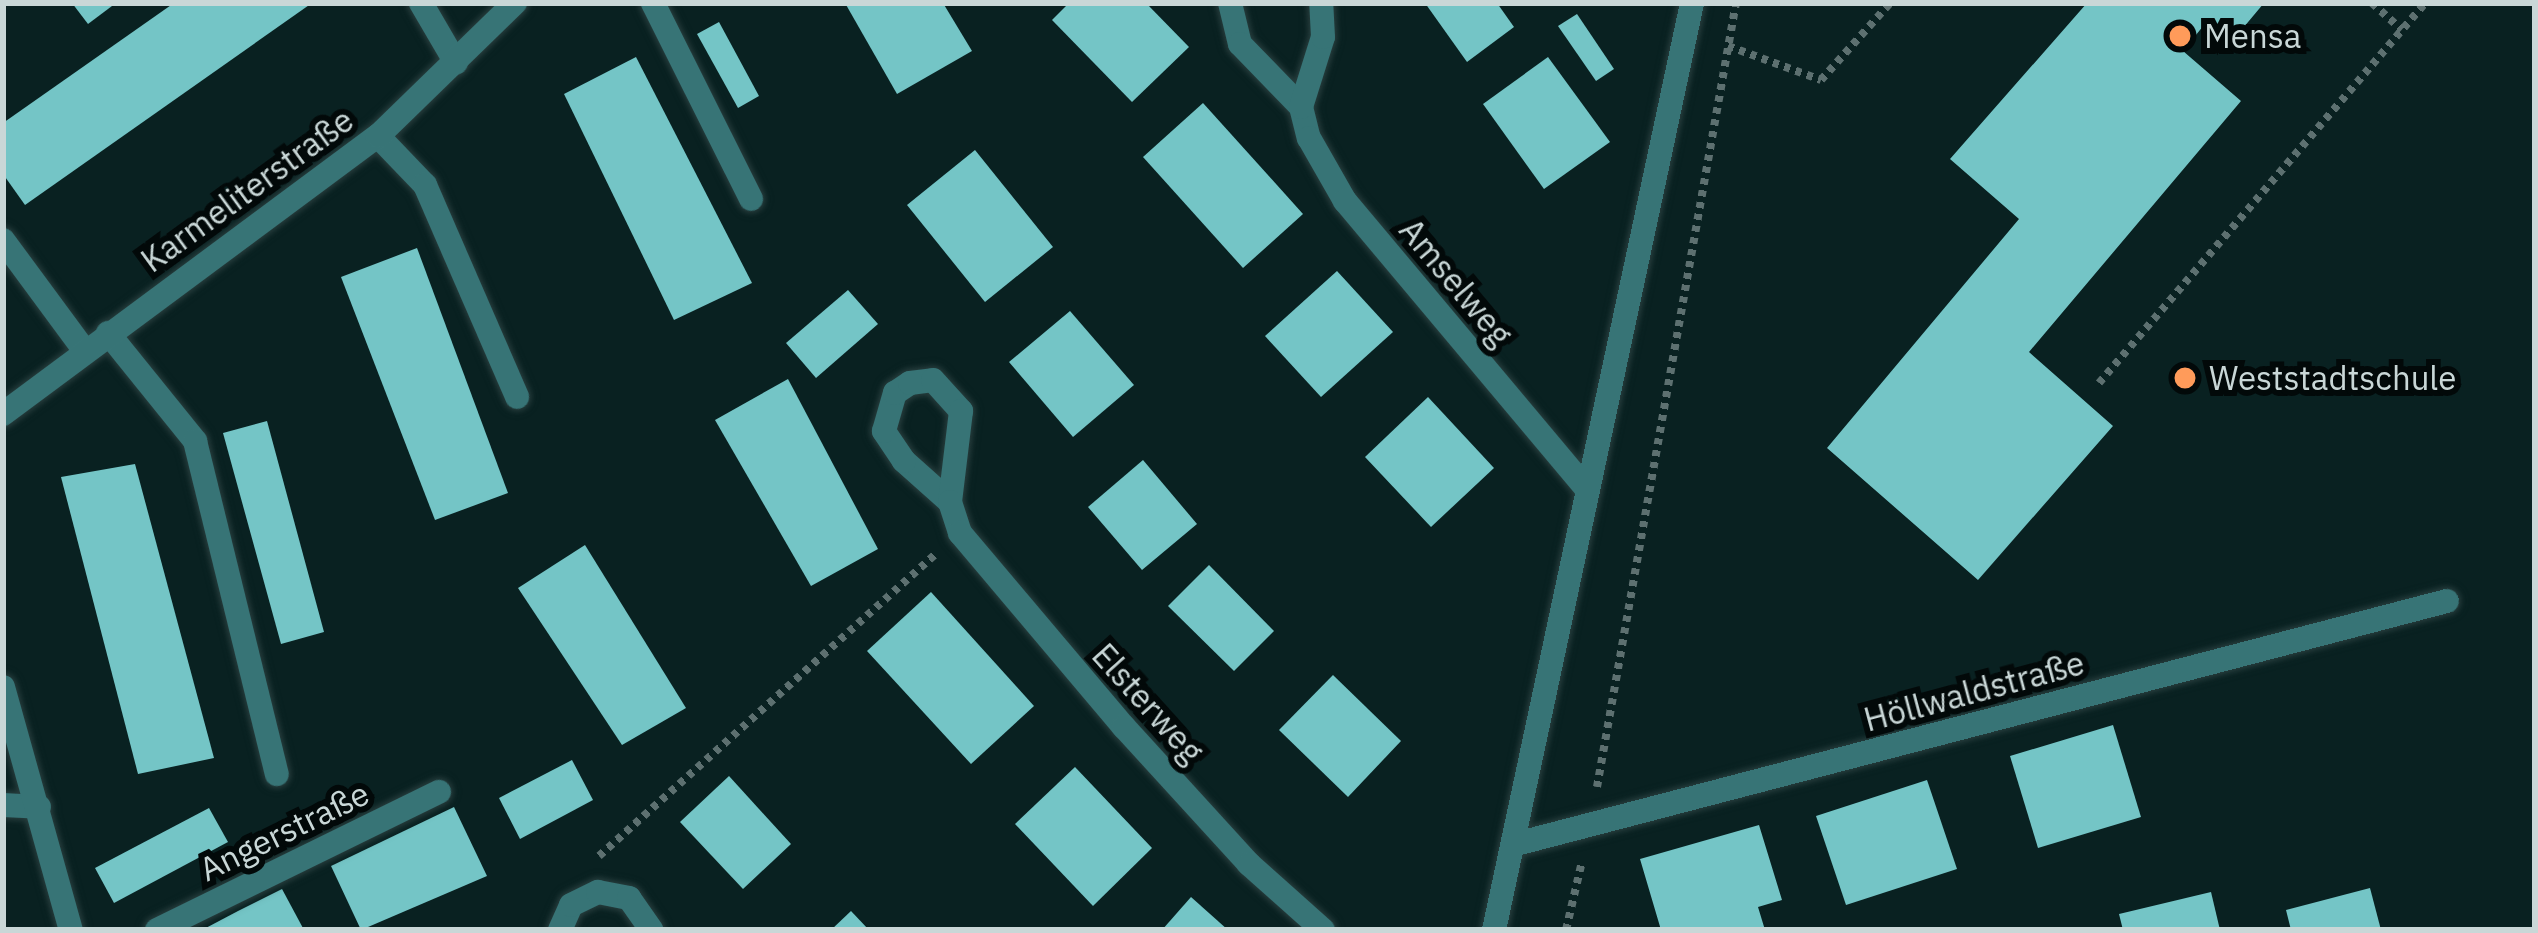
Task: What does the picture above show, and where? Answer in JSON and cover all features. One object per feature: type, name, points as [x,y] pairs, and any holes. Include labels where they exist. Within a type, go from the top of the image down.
[{"type":"street","points":[[422,3],[456,63]]},
{"type":"street","name":"Karmeliterstraße","points":[[3,414],[378,136],[515,3]]},
{"type":"street","points":[[653,3],[751,199]]},
{"type":"street","name":"Amselweg","points":[[1230,3],[1240,44],[1301,106],[1309,138],[1345,201],[1584,486]]},
{"type":"street","points":[[1301,106],[1323,37],[1321,3]]},
{"type":"street","points":[[1494,930],[1516,844],[1584,486],[1692,3]]},
{"type":"street","points":[[378,136],[425,185],[517,398]]},
{"type":"street","points":[[3,240],[84,350]]},
{"type":"street","points":[[108,333],[195,442],[277,774]]},
{"type":"street","name":"Elsterweg","points":[[950,502],[904,461],[884,431],[895,393],[910,383],[933,380],[951,391],[961,411],[950,502],[960,533],[1124,727],[1249,864],[1322,930]]},
{"type":"street","name":"Höllwaldstraße","points":[[1516,844],[2447,601]]},
{"type":"street","points":[[3,687],[71,930]]},
{"type":"street","name":"Angerstraße","points":[[158,930],[439,792]]},
{"type":"street","points":[[3,805],[39,807]]},
{"type":"street","points":[[560,930],[572,905],[598,892],[629,898],[651,930]]},
{"type":"path","points":[[1566,930],[1589,826],[1736,3]]},
{"type":"path","points":[[1728,46],[1821,80],[1890,3]]},
{"type":"path","points":[[2372,3],[2402,30]]},
{"type":"path","points":[[2099,383],[2426,3]]},
{"type":"path","points":[[598,892],[600,854],[960,533]]},
{"type":"building","points":[[72,3],[116,3],[88,24]]},
{"type":"building","points":[[174,3],[312,3],[25,205],[3,174],[3,123]]},
{"type":"building","points":[[845,3],[943,3],[972,51],[897,94]]},
{"type":"building","points":[[1069,3],[1146,3],[1189,47],[1132,102],[1052,20]]},
{"type":"building","points":[[1425,3],[1497,3],[1514,27],[1467,62]]},
{"type":"building","points":[[2087,3],[2264,3],[2228,46],[2204,25],[2183,51],[2241,101],[2029,352],[2113,426],[1978,580],[1827,448],[2019,219],[1950,159]]},
{"type":"building","points":[[1577,14],[1614,69],[1596,81],[1558,26]]},
{"type":"building","points":[[719,22],[759,96],[738,108],[697,34]]},
{"type":"building","points":[[636,57],[752,283],[674,320],[564,94]]},
{"type":"building","points":[[1548,57],[1610,142],[1544,189],[1483,104]]},
{"type":"building","points":[[1203,103],[1303,214],[1243,268],[1143,157]]},
{"type":"building","points":[[975,150],[1053,247],[985,302],[907,205]]},
{"type":"building","points":[[417,248],[508,493],[435,520],[341,277]]},
{"type":"building","points":[[1337,271],[1393,332],[1321,397],[1265,336]]},
{"type":"building","points":[[848,290],[878,324],[816,378],[786,343]]},
{"type":"building","points":[[1070,311],[1134,385],[1073,437],[1009,362]]},
{"type":"building","points":[[788,379],[878,549],[811,586],[715,420]]},
{"type":"building","points":[[1428,397],[1494,468],[1431,527],[1365,457]]},
{"type":"building","points":[[267,421],[324,632],[281,644],[223,433]]},
{"type":"building","points":[[1143,460],[1197,524],[1142,570],[1088,507]]},
{"type":"building","points":[[135,464],[214,758],[138,774],[61,477]]},
{"type":"building","points":[[585,545],[686,708],[622,745],[518,588]]},
{"type":"building","points":[[1209,565],[1274,631],[1234,671],[1168,606]]},
{"type":"building","points":[[931,592],[1034,706],[971,764],[867,651]]},
{"type":"building","points":[[1333,675],[1401,741],[1348,797],[1279,730]]},
{"type":"building","points":[[2113,725],[2141,817],[2038,848],[2010,756]]},
{"type":"building","points":[[572,760],[593,800],[520,839],[499,798]]},
{"type":"building","points":[[1075,767],[1152,848],[1093,906],[1015,824]]},
{"type":"building","points":[[729,776],[791,844],[743,889],[680,822]]},
{"type":"building","points":[[1927,780],[1957,869],[1846,905],[1816,816]]},
{"type":"building","points":[[454,807],[487,876],[361,930],[331,866]]},
{"type":"building","points":[[209,808],[228,842],[114,903],[95,868]]},
{"type":"building","points":[[1759,825],[1782,900],[1758,907],[1765,930],[1661,930],[1640,859]]},
{"type":"building","points":[[2370,888],[2381,930],[2291,930],[2286,910]]},
{"type":"building","points":[[282,889],[304,930],[202,930],[238,911]]},
{"type":"building","points":[[2211,892],[2220,930],[2123,930],[2119,914]]},
{"type":"building","points":[[1191,897],[1228,930],[1162,930]]},
{"type":"building","points":[[851,911],[869,930],[831,930]]},
{"type":"place","name":"Mensa","points":[[2180,36]]},
{"type":"place","name":"Weststadtschule","points":[[2185,378]]}]
